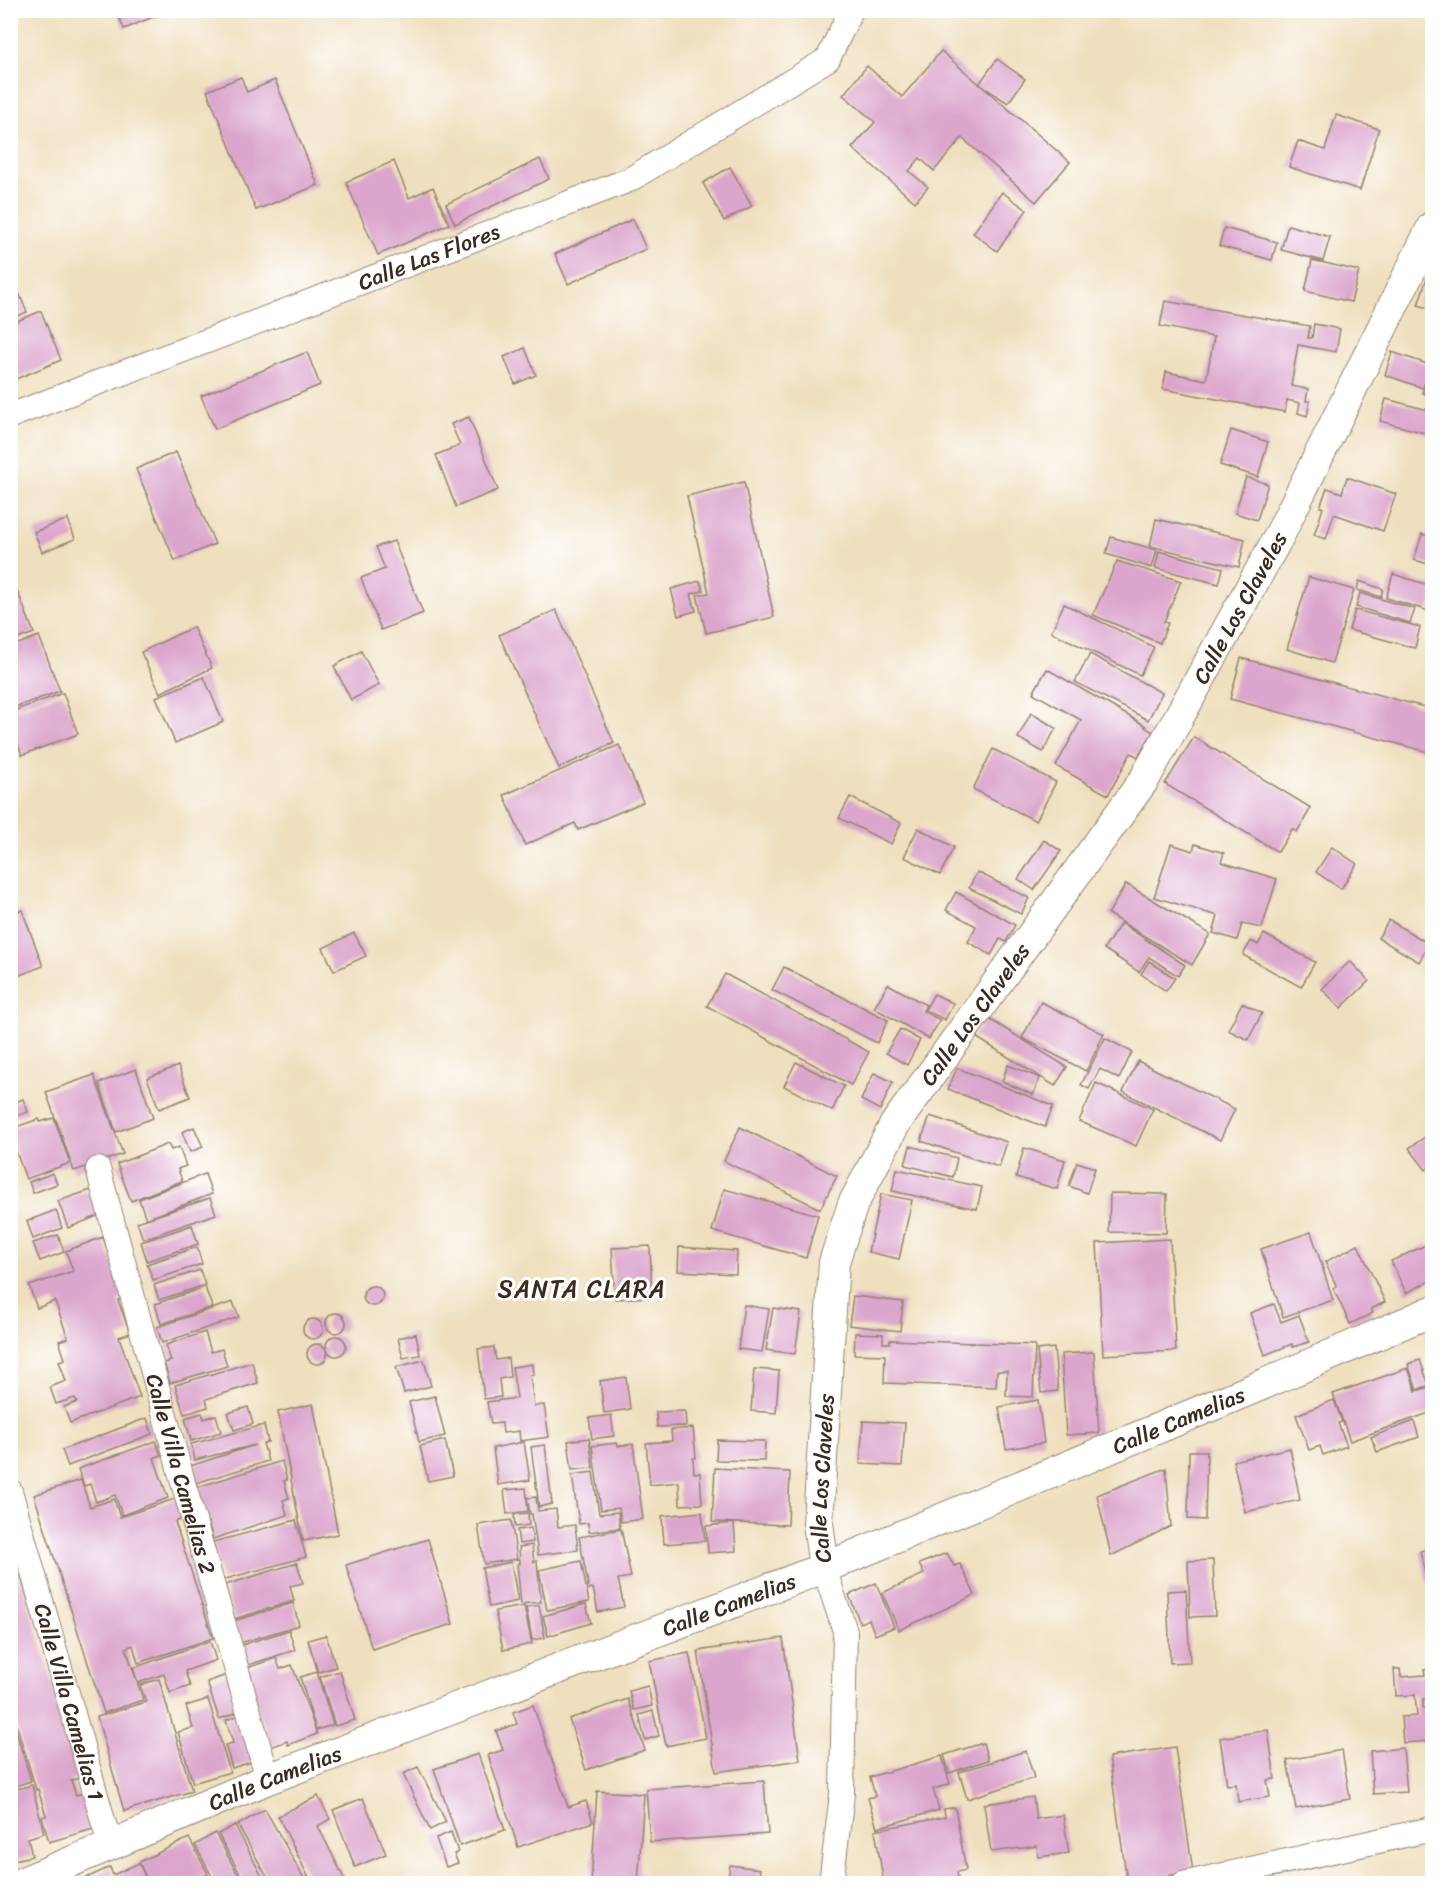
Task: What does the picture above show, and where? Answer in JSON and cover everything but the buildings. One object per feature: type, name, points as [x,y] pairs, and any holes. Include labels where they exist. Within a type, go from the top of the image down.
[{"type":"street","name":"Calle Las Flores","points":[[10,416],[629,180],[828,60],[851,10]]},
{"type":"street","name":"Calle Los Claveles","points":[[831,1884],[842,1794],[845,1631],[824,1568],[818,1523],[834,1262],[853,1204],[895,1124],[1144,780],[1278,538],[1432,227]]},
{"type":"street","name":"Calle Villa Camelias 2","points":[[98,1169],[184,1486],[268,1779]]},
{"type":"street","name":"Calle Camelias","points":[[18,1884],[268,1779],[824,1568],[1257,1387],[1432,1311]]},
{"type":"street","name":"Calle Villa Camelias 1","points":[[10,1491],[110,1845]]},
{"type":"street","points":[[1184,1884],[1432,1829]]},
{"type":"district","name":"SANTA CLARA","points":[[582,1289]]}]
